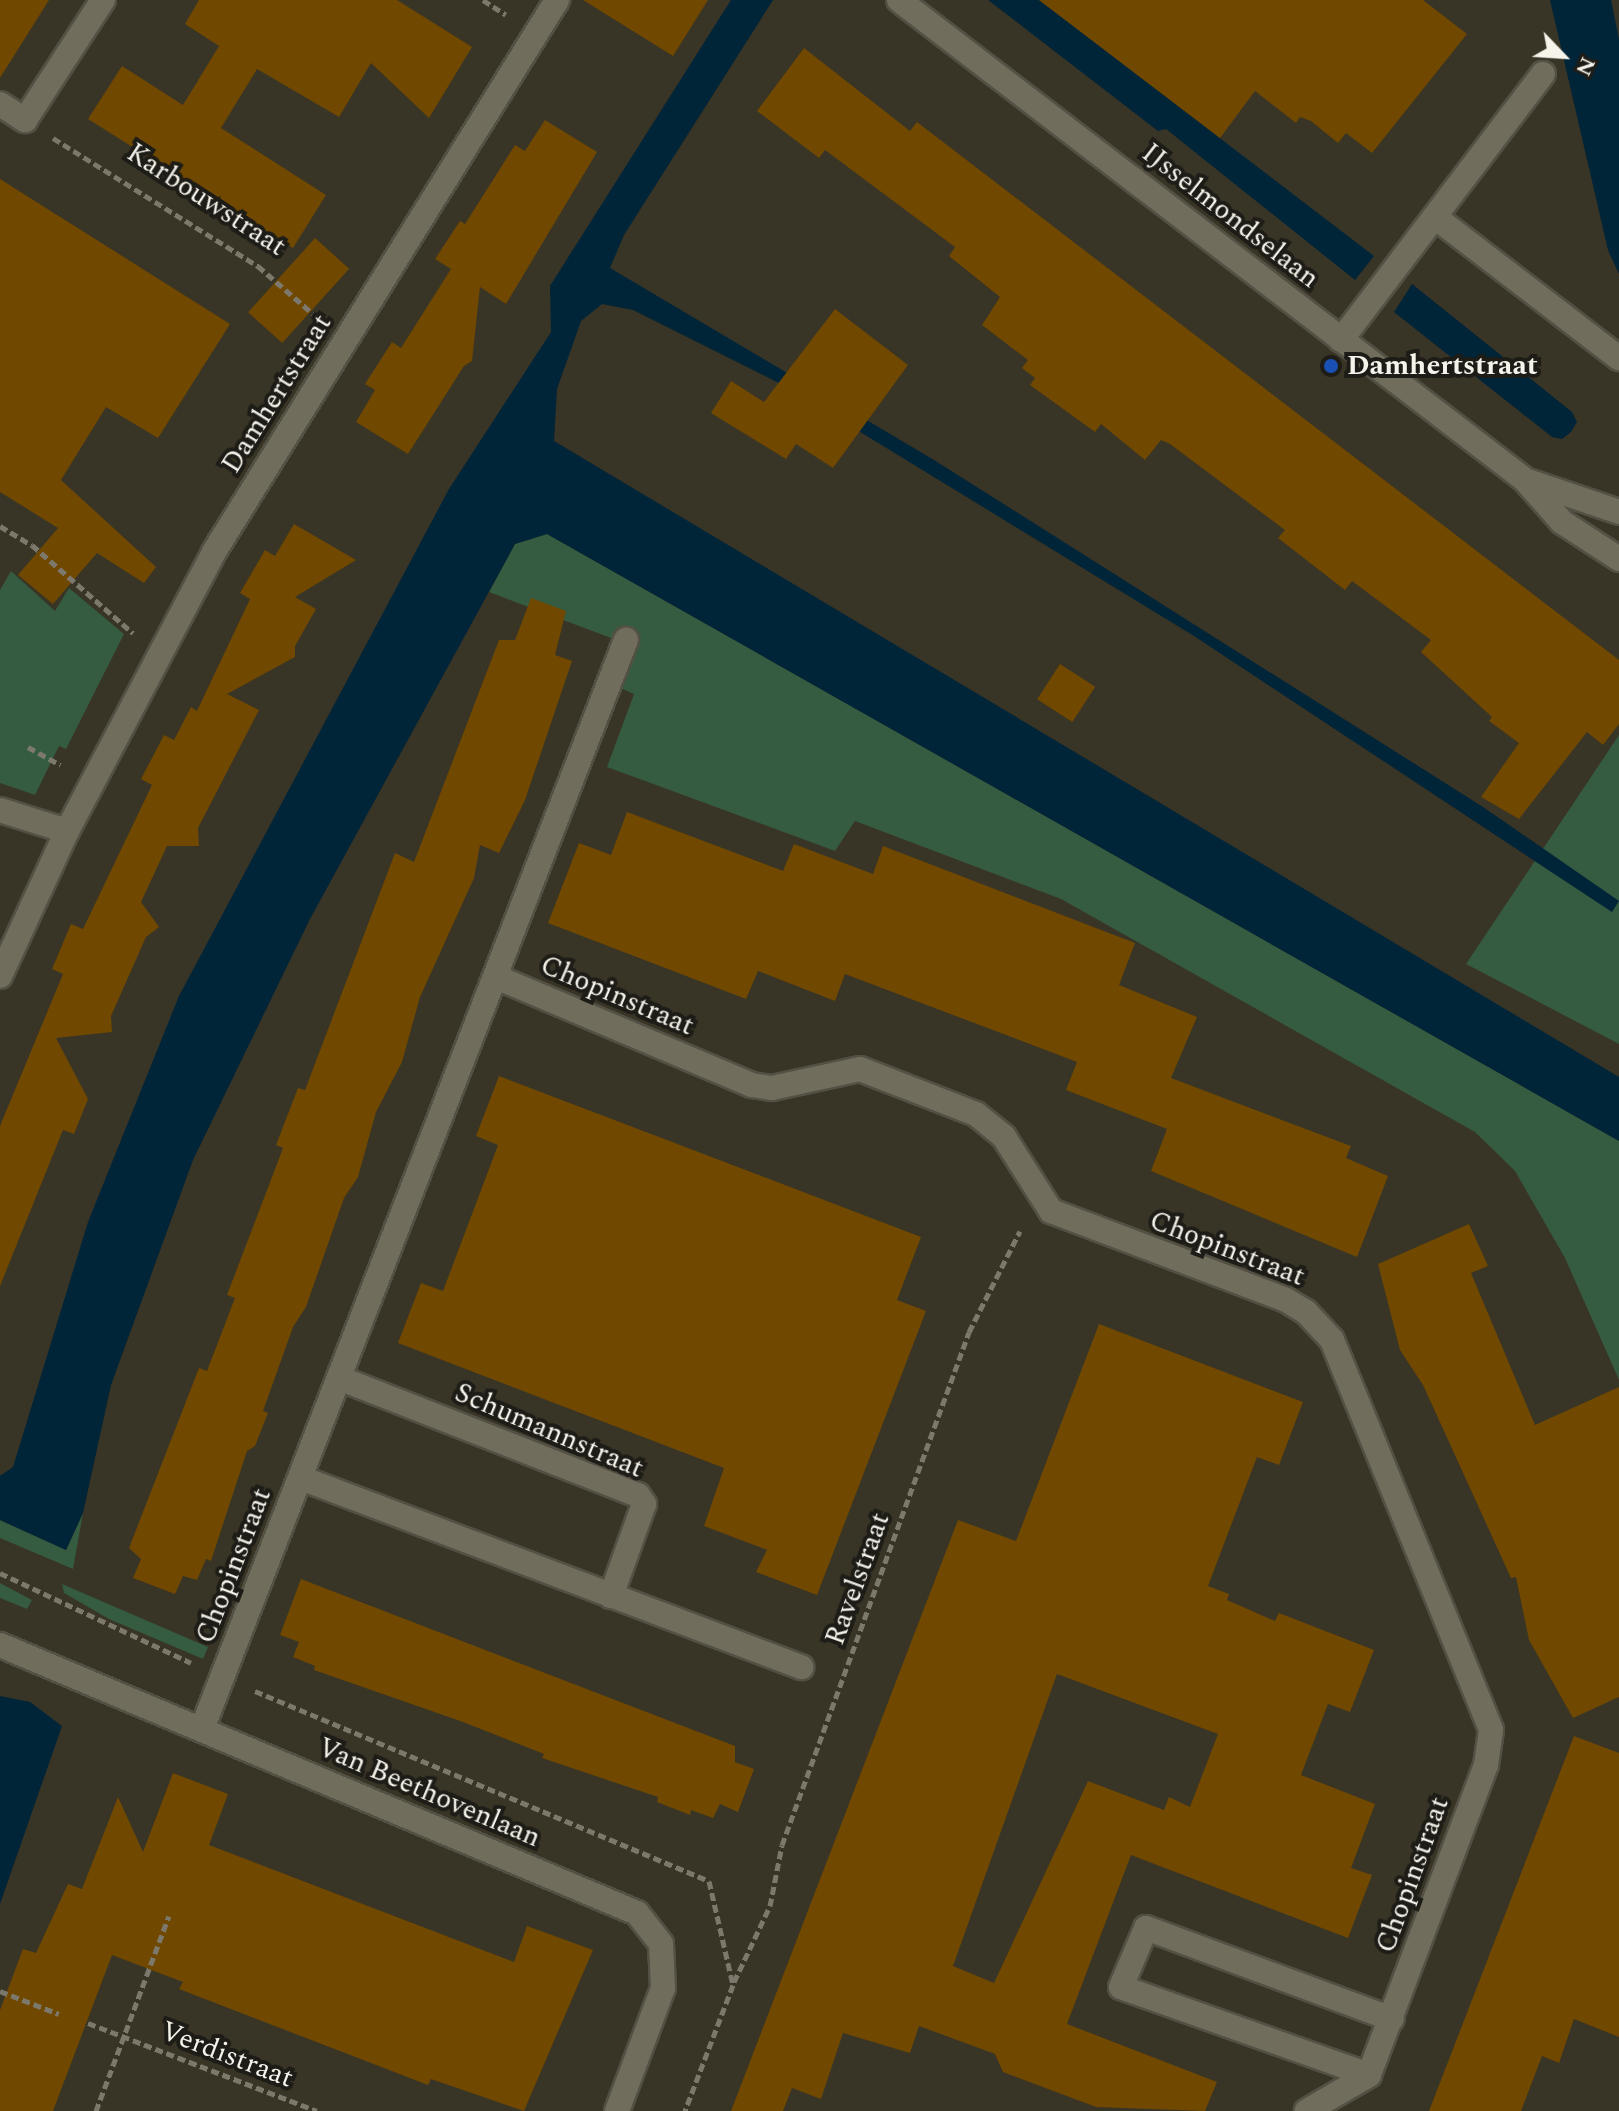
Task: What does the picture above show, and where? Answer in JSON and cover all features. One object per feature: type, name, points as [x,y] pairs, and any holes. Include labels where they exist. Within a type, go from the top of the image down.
[{"type":"street","points":[[0,104],[25,120],[103,0]]},
{"type":"street","name":"Damhertstraat","points":[[0,976],[67,831],[214,552],[557,0]]},
{"type":"street","name":"IJsselmondselaan","points":[[899,0],[1525,480],[1562,522],[1619,559]]},
{"type":"street","points":[[1341,340],[1543,74]]},
{"type":"street","points":[[1435,217],[1619,358]]},
{"type":"street","name":"IJsselmondselaan","points":[[1525,480],[1619,512]]},
{"type":"street","name":"Chopinstraat","points":[[202,1729],[626,640]]},
{"type":"street","points":[[0,810],[67,831]]},
{"type":"street","name":"Chopinstraat","points":[[496,977],[752,1085],[772,1088],[860,1069],[976,1114],[1004,1137],[1039,1194],[1069,1221],[1286,1300],[1320,1326],[1343,1358],[1491,1730],[1486,1765],[1369,2075]]},
{"type":"street","name":"Schumannstraat","points":[[339,1378],[638,1495],[644,1504],[611,1596]]},
{"type":"street","points":[[301,1478],[801,1667]]},
{"type":"street","name":"Van Beethovenlaan","points":[[0,1645],[637,1913],[661,1944],[663,1988],[617,2111]]},
{"type":"street","points":[[1369,2075],[1121,1987],[1146,1928],[1392,2019]]},
{"type":"street","points":[[1307,2111],[1369,2075]]},
{"type":"path","name":"Karbouwstraat","points":[[25,120],[258,266],[345,342]]},
{"type":"path","points":[[0,526],[32,545],[158,654]]},
{"type":"path","name":"Ravelstraat","points":[[733,1985],[770,1906],[782,1845],[969,1332],[1039,1194]]},
{"type":"path","name":"Verdistraat","points":[[96,2111],[169,1916]]},
{"type":"path","points":[[0,1991],[59,2014]]},
{"type":"path","points":[[88,2023],[122,2037]]},
{"type":"path","name":"Verdistraat","points":[[122,2037],[317,2111]]},
{"type":"green space","points":[[547,534],[1619,1141],[1619,1380],[1565,1258],[1515,1171],[1475,1132],[1061,899],[855,821],[835,851],[607,767],[634,694],[604,681],[619,641],[489,592],[515,544]]},
{"type":"green space","points":[[11,571],[55,611],[69,588],[124,634],[66,749],[59,746],[35,795],[0,783],[0,590]]},
{"type":"green space","points":[[1619,735],[1619,1044],[1466,964]]},
{"type":"green space","points":[[83,1513],[73,1569],[0,1538],[0,1520],[66,1550]]},
{"type":"green space","points":[[0,1583],[32,1600],[27,1609],[0,1598]]},
{"type":"green space","points":[[62,1584],[208,1647],[203,1659],[109,1619],[64,1593]]},
{"type":"water","points":[[731,0],[773,0],[624,235],[610,268],[934,460],[1483,807],[1619,901],[1612,912],[1194,636],[785,386],[633,310],[602,304],[581,321],[557,389],[554,441],[1619,1077],[1619,1141],[547,534],[515,544],[310,919],[193,1160],[111,1385],[83,1513],[66,1550],[0,1520],[0,1476],[13,1467],[88,1222],[179,996],[449,489],[551,332],[550,286]]},
{"type":"water","points":[[988,0],[1039,0],[1374,256],[1355,280],[1166,129],[1158,131]]},
{"type":"water","points":[[1550,0],[1611,0],[1619,39],[1619,274],[1608,250]]},
{"type":"water","points":[[1412,284],[1572,412],[1577,422],[1571,432],[1562,439],[1552,437],[1394,312]]},
{"type":"water","points":[[0,1696],[30,1702],[62,1726],[0,1904]]},
{"type":"building","points":[[0,0],[49,0],[0,78]]},
{"type":"building","points":[[199,0],[397,0],[472,47],[429,118],[371,63],[339,117],[257,69],[221,128],[326,195],[293,248],[88,119],[122,66],[183,105],[219,46],[185,24]]},
{"type":"building","points":[[583,0],[708,0],[673,56]]},
{"type":"building","points":[[1039,0],[1423,0],[1467,34],[1372,153],[1346,133],[1338,143],[1311,121],[1300,117],[1296,123],[1255,91],[1220,138]]},
{"type":"building","points":[[804,48],[910,131],[917,122],[1619,660],[1619,724],[1603,745],[1587,732],[1519,819],[1481,797],[1519,743],[1489,721],[1492,717],[1421,652],[1431,640],[1352,581],[1345,590],[1278,538],[1285,530],[1170,444],[1161,440],[1145,460],[1101,424],[1095,432],[1030,385],[1035,378],[1022,368],[1028,360],[982,325],[1000,297],[949,256],[955,247],[825,150],[819,158],[757,111]]},
{"type":"building","points":[[545,120],[597,152],[506,304],[480,287],[472,361],[464,366],[408,454],[356,422],[375,390],[365,384],[392,342],[401,348],[451,269],[435,259],[460,221],[465,224],[515,145],[525,151]]},
{"type":"building","points":[[0,179],[230,324],[158,438],[106,407],[61,480],[156,567],[144,583],[97,553],[53,604],[18,575],[58,528],[0,492]]},
{"type":"building","points":[[315,238],[349,269],[282,343],[248,312]]},
{"type":"building","points":[[835,309],[908,365],[833,468],[796,444],[786,459],[711,413],[731,381],[764,402]]},
{"type":"building","points":[[294,524],[356,560],[295,597],[316,609],[295,646],[295,657],[227,694],[259,710],[198,828],[199,846],[167,846],[141,902],[159,927],[146,937],[111,1016],[112,1032],[56,1038],[88,1099],[74,1134],[63,1130],[0,1286],[0,1126],[63,974],[52,969],[71,924],[83,929],[152,785],[141,779],[164,735],[174,740],[191,707],[197,711],[250,599],[240,593],[265,550],[275,556]]},
{"type":"building","points":[[531,598],[566,611],[555,655],[572,661],[525,800],[499,853],[480,845],[474,878],[420,997],[402,1062],[376,1112],[358,1177],[344,1198],[306,1307],[293,1327],[263,1411],[268,1413],[255,1446],[247,1451],[211,1561],[206,1559],[197,1580],[183,1576],[175,1594],[133,1578],[141,1559],[129,1548],[199,1368],[207,1371],[235,1298],[227,1295],[283,1148],[276,1145],[298,1088],[305,1090],[395,853],[414,862],[499,640],[515,640]]},
{"type":"building","points":[[1060,664],[1095,687],[1072,722],[1037,699]]},
{"type":"building","points":[[627,812],[783,871],[794,844],[873,874],[883,846],[1135,943],[1119,985],[1197,1017],[1171,1078],[1351,1146],[1346,1158],[1388,1176],[1357,1257],[1151,1171],[1167,1129],[1066,1090],[1077,1062],[845,974],[835,1001],[758,971],[746,999],[548,923],[579,843],[611,855]]},
{"type":"building","points":[[499,1076],[921,1237],[897,1300],[926,1311],[817,1595],[756,1572],[767,1550],[704,1526],[724,1468],[398,1343],[421,1283],[443,1291],[498,1145],[476,1136]]},
{"type":"building","points":[[1469,1224],[1488,1266],[1471,1273],[1535,1425],[1619,1387],[1619,1697],[1573,1718],[1529,1640],[1516,1577],[1511,1578],[1423,1385],[1400,1350],[1378,1264]]},
{"type":"building","points":[[1099,1324],[1303,1402],[1279,1465],[1257,1457],[1208,1586],[1229,1594],[1227,1600],[1275,1621],[1279,1613],[1374,1650],[1350,1712],[1328,1704],[1301,1775],[1375,1804],[1351,1868],[1372,1875],[1348,1938],[1131,1855],[1067,2024],[1217,2082],[1205,2111],[1096,2107],[1003,2072],[995,2054],[919,2026],[910,2053],[843,2033],[821,2099],[792,2088],[783,2111],[731,2111],[958,1520],[1016,1541]],"holes":[[[1057,1674],[1218,1734],[1190,1807],[1169,1797],[1164,1810],[1088,1781],[994,1983],[953,1966]]]},
{"type":"building","points":[[301,1579],[735,1746],[735,1762],[754,1769],[738,1812],[720,1804],[713,1818],[691,1810],[690,1815],[657,1802],[658,1797],[542,1758],[544,1754],[463,1722],[314,1670],[315,1666],[293,1657],[299,1642],[280,1635]]},
{"type":"building","points":[[1574,1736],[1619,1753],[1619,2037],[1574,2019],[1559,2063],[1542,2056],[1521,2111],[1429,2111]]},
{"type":"building","points":[[173,1773],[228,1794],[209,1845],[514,1962],[527,1926],[593,1950],[524,2111],[431,2079],[428,2085],[179,1989],[183,1982],[112,1955],[53,2111],[0,2111],[0,2010],[23,1949],[36,1953],[68,1884],[82,1889],[118,1797],[143,1852]]},
{"type":"place","name":"Damhertstraat","points":[[1331,366]]}]
